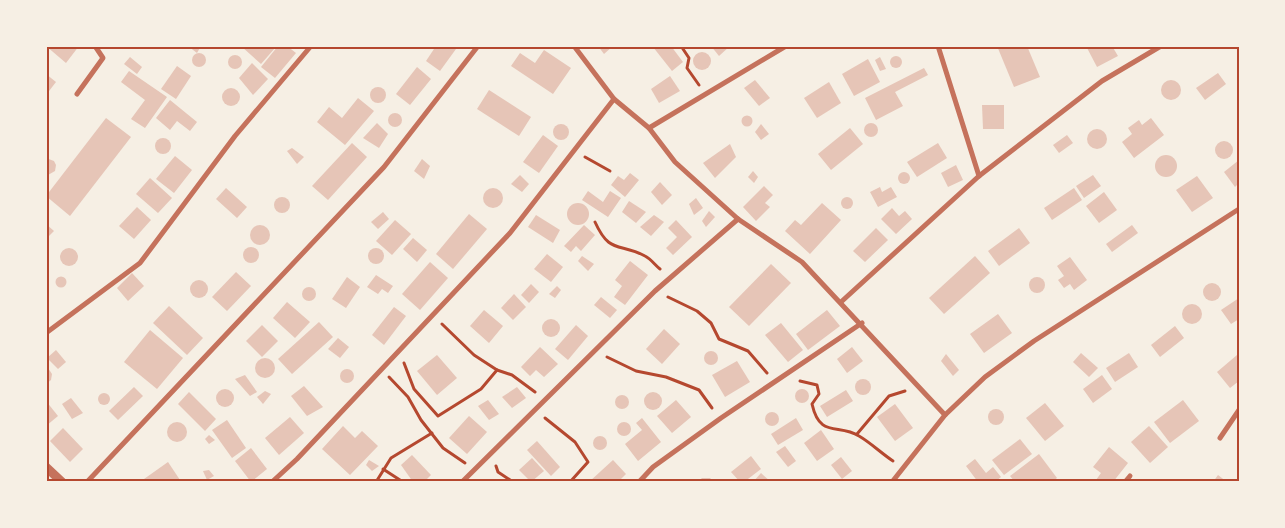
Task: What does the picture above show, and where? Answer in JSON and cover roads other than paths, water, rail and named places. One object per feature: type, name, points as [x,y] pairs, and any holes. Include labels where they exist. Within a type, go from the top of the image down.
[{"type":"street","points":[[77,94],[103,58],[95,46]]},
{"type":"street","points":[[46,333],[140,263],[235,136],[312,46]]},
{"type":"street","points":[[88,482],[384,167],[478,46]]},
{"type":"street","points":[[574,46],[614,99],[648,128],[675,162],[738,219],[802,262],[945,415]]},
{"type":"street","points":[[648,128],[786,46]]},
{"type":"street","points":[[938,46],[979,176]]},
{"type":"street","points":[[841,302],[979,176],[1102,81],[1161,46]]},
{"type":"street","points":[[272,482],[510,233],[614,99]]},
{"type":"street","points":[[892,482],[945,415],[985,377],[1034,340],[1239,209]]},
{"type":"street","points":[[462,482],[670,277],[738,219]]},
{"type":"street","points":[[639,482],[653,468],[720,418],[862,324]]},
{"type":"street","points":[[1220,438],[1239,410]]},
{"type":"street","points":[[46,467],[62,482]]},
{"type":"street","points":[[1125,482],[1130,476]]}]
